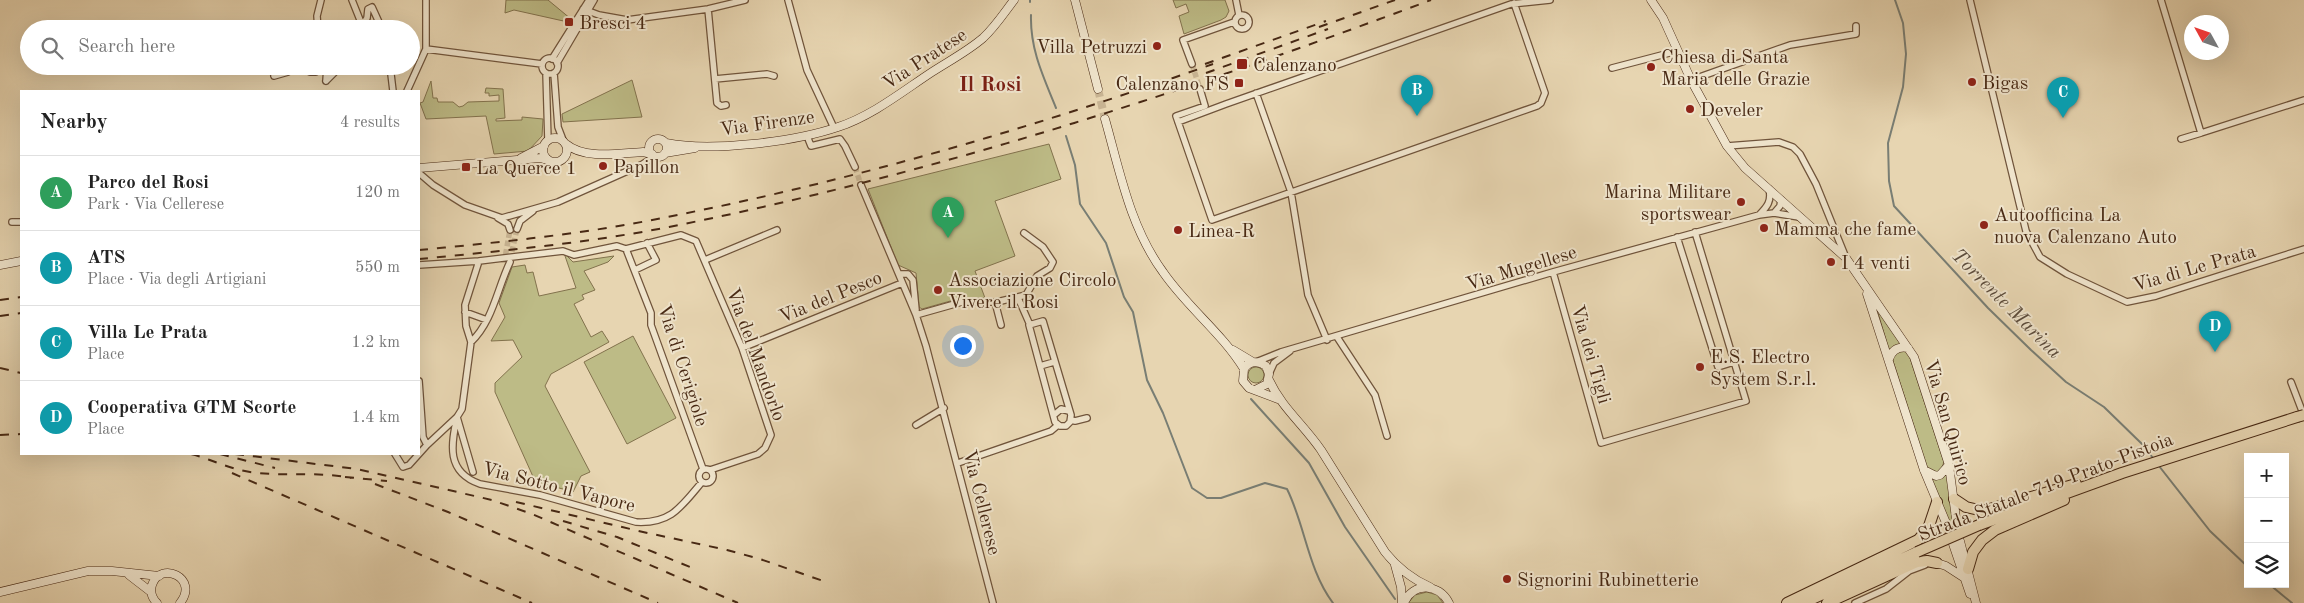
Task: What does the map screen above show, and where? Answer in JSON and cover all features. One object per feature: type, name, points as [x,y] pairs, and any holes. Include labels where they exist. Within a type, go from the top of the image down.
[{"type":"highway","name":"Strada Statale 719 Prato-Pistoia","points":[[1803,603],[1979,525],[2120,473],[2302,416]]},
{"type":"highway","points":[[1954,499],[1966,507],[1983,511],[2052,489],[2120,473]]},
{"type":"highway","points":[[1966,573],[1973,552],[1982,540],[1996,530],[2033,515],[2120,473]]},
{"type":"highway","points":[[1787,603],[1918,540],[1928,528],[1937,502]]},
{"type":"highway","points":[[1827,603],[1918,562],[1937,563]]},
{"type":"main road","name":"Via Pratese","points":[[836,127],[891,98],[970,48],[992,28],[1014,0]]},
{"type":"main road","points":[[1075,0],[1098,88]]},
{"type":"main road","name":"Via San Quirico","points":[[1652,0],[1663,18],[1691,80],[1727,146],[1745,168],[1846,258],[1914,357],[1948,465],[1958,526]]},
{"type":"main road","points":[[1105,119],[1127,200],[1147,246],[1171,283],[1232,350],[1244,369],[1243,382],[1249,388],[1257,389],[1278,399]]},
{"type":"main road","name":"Via Firenze","points":[[514,161],[555,138],[576,151],[587,153],[654,155],[699,147],[808,136],[836,127]]},
{"type":"main road","name":"Via Firenze","points":[[625,153],[658,139],[666,143],[699,147]]},
{"type":"main road","points":[[561,162],[567,156],[564,142]]},
{"type":"main road","points":[[546,143],[543,153],[547,160]]},
{"type":"main road","points":[[651,143],[649,149],[654,155]]},
{"type":"main road","points":[[665,153],[667,149],[666,143]]},
{"type":"main road","name":"Via Firenze","points":[[420,167],[540,158],[554,163],[587,153]]},
{"type":"main road","points":[[0,265],[20,261]]},
{"type":"main road","name":"Via San Quirico","points":[[1862,283],[1874,310],[1924,470],[1949,530]]},
{"type":"main road","points":[[1889,359],[1894,350],[1902,346],[1908,348]]},
{"type":"main road","points":[[1232,350],[1266,366],[1278,399],[1311,435],[1369,528],[1395,565],[1414,579],[1442,592],[1449,603]]},
{"type":"main road","points":[[1244,369],[1254,362]]},
{"type":"main road","points":[[1257,389],[1264,386],[1269,377]]},
{"type":"main road","points":[[1924,470],[1927,474],[1936,476],[1944,472],[1948,465]]},
{"type":"main road","points":[[1956,542],[1975,603]]},
{"type":"main road","points":[[1937,563],[1966,573]]},
{"type":"main road","points":[[1395,565],[1403,603]]},
{"type":"main road","points":[[0,592],[88,571],[112,571],[159,576],[172,573],[182,580],[185,586],[186,594],[180,603]]},
{"type":"main road","points":[[127,574],[151,592],[157,603]]},
{"type":"main road","points":[[151,592],[153,583],[159,576]]},
{"type":"main road","points":[[1403,603],[1413,592],[1430,587]]},
{"type":"street","points":[[317,20],[321,0]]},
{"type":"street","points":[[352,0],[359,20]]},
{"type":"street","points":[[420,63],[426,50],[426,0]]},
{"type":"street","points":[[564,142],[558,127],[554,73],[557,70],[557,63],[586,10],[588,0]]},
{"type":"street","points":[[552,59],[594,0]]},
{"type":"street","points":[[586,10],[627,20],[708,9],[745,0]]},
{"type":"street","points":[[788,0],[807,70],[836,127]]},
{"type":"street","points":[[1192,64],[1183,40],[1234,22],[1239,15],[1236,0]]},
{"type":"street","points":[[1178,122],[1514,3],[1550,0]]},
{"type":"street","name":"Via di Le Prata","points":[[1970,0],[2026,231],[2040,257],[2067,274],[2127,302],[2156,296],[2304,249]]},
{"type":"street","points":[[2161,0],[2201,133]]},
{"type":"street","points":[[1200,89],[1206,106],[1176,116],[1212,220],[1537,106],[1541,103],[1545,90],[1514,3]]},
{"type":"street","points":[[366,20],[368,9],[372,7],[378,20]]},
{"type":"street","points":[[708,9],[717,103],[721,106],[726,105]]},
{"type":"street","points":[[1234,22],[1238,29],[1247,27],[1248,18],[1239,15]]},
{"type":"street","points":[[1691,80],[1790,44],[1856,34],[1856,26]]},
{"type":"street","points":[[426,50],[542,64]]},
{"type":"street","points":[[1612,68],[1677,51]]},
{"type":"street","points":[[542,64],[545,60],[552,59],[557,63]]},
{"type":"street","points":[[542,64],[546,73],[546,143]]},
{"type":"street","points":[[546,73],[554,73]]},
{"type":"street","points":[[715,79],[768,74],[774,76]]},
{"type":"street","points":[[326,75],[326,81],[332,75]]},
{"type":"street","points":[[391,75],[393,90]]},
{"type":"street","points":[[407,90],[414,75]]},
{"type":"street","points":[[1256,93],[1291,192],[1308,295],[1327,340]]},
{"type":"street","points":[[2181,139],[2304,100]]},
{"type":"street","points":[[808,136],[811,146],[840,139],[855,167]]},
{"type":"street","points":[[1727,146],[1779,142],[1793,147],[1800,154],[1826,206],[1846,258]]},
{"type":"street","points":[[480,211],[502,218],[542,206],[582,192],[654,155]]},
{"type":"street","points":[[420,168],[449,196],[502,219],[513,229],[520,221],[542,206]]},
{"type":"street","name":"Via Cellerese","points":[[861,185],[916,315],[944,408],[994,603]]},
{"type":"street","points":[[1768,206],[1771,196],[1769,189]]},
{"type":"street","points":[[1759,215],[1768,206],[1781,200]]},
{"type":"street","points":[[1774,213],[1780,206],[1781,200]]},
{"type":"street","name":"Via Mugellese","points":[[1254,362],[1553,272],[1759,215],[1774,213],[1801,217]]},
{"type":"street","points":[[12,222],[20,222]]},
{"type":"street","points":[[705,260],[777,230]]},
{"type":"street","points":[[1677,237],[1718,367],[1734,362],[1695,232]]},
{"type":"street","points":[[916,315],[962,302],[995,302],[1026,295],[1037,276],[1050,268],[1053,262],[1043,247],[1024,233]]},
{"type":"street","name":"Via del Mandorlo","points":[[647,243],[681,235],[696,241],[742,348],[771,435],[765,448],[712,473],[710,482],[702,482]]},
{"type":"street","points":[[420,265],[479,261],[563,251],[574,255],[617,246],[626,250],[647,243],[656,260],[635,270]]},
{"type":"street","name":"Via di Cerigiole","points":[[626,250],[651,313],[651,325],[703,469]]},
{"type":"street","points":[[479,261],[465,305],[466,326],[471,342],[480,334],[487,320],[507,263]]},
{"type":"street","name":"Via dei Tigli","points":[[1553,272],[1601,443],[1746,401],[1734,362]]},
{"type":"street","name":"Via Cellerese","points":[[899,274],[908,274],[913,280],[916,315]]},
{"type":"street","name":"Via del Pesco","points":[[742,348],[902,283]]},
{"type":"street","points":[[1012,302],[1019,300],[1030,325],[1058,425]]},
{"type":"street","points":[[995,302],[1001,325]]},
{"type":"street","points":[[465,312],[487,320]]},
{"type":"street","points":[[1030,325],[1043,321],[1071,420]]},
{"type":"street","points":[[1337,337],[1376,395],[1387,436]]},
{"type":"street","name":"Via Sotto il Vapore","points":[[471,342],[465,401],[457,417],[452,439],[453,458],[456,465],[473,481],[540,495],[636,522],[652,522],[665,519],[683,505],[702,482]]},
{"type":"street","name":"Via Mugellese","points":[[1269,377],[1274,364],[1292,350]]},
{"type":"street","points":[[1040,366],[1054,362]]},
{"type":"street","points":[[2290,382],[2302,416]]},
{"type":"street","points":[[420,394],[423,437],[427,445]]},
{"type":"street","points":[[916,425],[944,408]]},
{"type":"street","points":[[1054,415],[1061,409],[1069,411]]},
{"type":"street","points":[[420,453],[457,417],[473,472]]},
{"type":"street","points":[[1071,420],[1087,418]]},
{"type":"street","points":[[958,463],[1050,432],[1058,425],[1066,426],[1071,420]]},
{"type":"street","points":[[441,432],[448,432],[452,439]]},
{"type":"street","points":[[396,455],[403,467],[409,465],[418,455]]},
{"type":"street","points":[[702,482],[698,476],[703,469],[712,473]]},
{"type":"street","points":[[1855,603],[1886,589],[1919,567],[1937,563]]},
{"type":"shaded area","points":[[506,0],[548,0],[571,19],[568,22],[514,10],[505,13]]},
{"type":"shaded area","points":[[1173,0],[1225,0],[1229,11],[1226,17],[1221,20],[1184,34],[1179,16],[1189,12],[1186,4],[1176,8]]},
{"type":"shaded area","points":[[632,80],[642,117],[563,122],[562,114]]},
{"type":"shaded area","points":[[431,81],[433,98],[437,98],[438,102],[453,102],[459,107],[468,102],[499,101],[499,95],[489,96],[489,93],[485,93],[486,88],[503,89],[505,118],[496,119],[496,121],[522,120],[522,117],[543,119],[542,136],[528,151],[494,154],[486,116],[426,119],[420,103],[423,102]]},
{"type":"shaded area","points":[[1049,144],[1061,179],[995,201],[1015,256],[975,271],[985,298],[961,298],[922,309],[919,307],[916,273],[898,265],[868,189]]},
{"type":"shaded area","points":[[564,253],[573,262],[614,256],[608,262],[584,271],[595,290],[582,295],[584,299],[574,304],[591,337],[602,331],[609,342],[551,374],[545,386],[590,472],[581,476],[573,492],[535,481],[495,392],[495,383],[522,357],[513,340],[491,341],[505,317],[499,303],[512,267],[525,265],[527,273],[533,272],[539,296],[576,288]]},
{"type":"shaded area","points":[[1877,309],[1904,345],[1889,351]]},
{"type":"shaded area","points":[[633,336],[676,418],[627,444],[584,362]]},
{"type":"shaded area","points":[[1899,350],[1908,352],[1944,462],[1940,472],[1928,471],[1893,361]]},
{"type":"shaded area","points":[[1256,367],[1264,375],[1256,383],[1248,375]]},
{"type":"shaded area","points":[[1947,472],[1958,544],[1957,545],[1929,477]]},
{"type":"shaded area","points":[[1427,592],[1437,595],[1443,603],[1408,603],[1415,595]]},
{"type":"waterway","name":"Torrente Marina","points":[[1895,0],[1903,23],[1906,54],[1903,87],[1888,143],[1889,181],[1894,206],[1988,308],[2031,350],[2066,382],[2104,407],[2142,444],[2153,458]]},
{"type":"waterway","points":[[1031,15],[1035,51],[1056,108]]},
{"type":"waterway","points":[[1066,136],[1075,165],[1080,204],[1106,243],[1124,297],[1133,312],[1147,380],[1163,413],[1192,488],[1207,498],[1221,498],[1265,483],[1287,489],[1312,562],[1333,603]]},
{"type":"waterway","points":[[1251,399],[1309,463],[1345,527],[1395,599]]},
{"type":"waterway","name":"Torrente Marina","points":[[2159,466],[2210,531],[2244,563]]},
{"type":"waterway","name":"Torrente Marina","points":[[2274,588],[2292,603]]},
{"type":"tunnel","points":[[1192,64],[1200,89]]},
{"type":"tunnel","points":[[1098,89],[1105,119]]},
{"type":"tunnel","points":[[855,167],[861,185]]},
{"type":"tunnel","points":[[510,260],[517,229]]},
{"type":"tunnel","points":[[504,263],[510,230]]},
{"type":"railway","points":[[1319,27],[1395,0]]},
{"type":"railway","points":[[420,259],[544,246],[638,233],[767,206],[863,183],[1055,129],[1150,99],[1431,0]]},
{"type":"railway","points":[[1205,64],[1326,21]]},
{"type":"railway","points":[[1206,73],[1328,29]]},
{"type":"railway","points":[[420,250],[512,241],[605,228],[736,203],[805,187],[1011,131],[1213,64]]},
{"type":"railway","points":[[0,300],[20,297]]},
{"type":"railway","points":[[0,316],[20,313]]},
{"type":"railway","points":[[0,368],[20,373]]},
{"type":"railway","points":[[0,435],[20,434]]},
{"type":"railway","points":[[195,455],[235,469],[250,472],[326,475],[351,478]]},
{"type":"railway","points":[[224,455],[275,468]]},
{"type":"railway","points":[[243,455],[357,469],[492,500],[532,514],[738,603]]},
{"type":"railway","points":[[232,473],[532,603]]},
{"type":"railway","points":[[345,477],[387,481]]},
{"type":"railway","points":[[375,484],[448,512],[658,603]]},
{"type":"railway","points":[[516,502],[727,550],[760,559],[829,583]]},
{"type":"railway","points":[[563,521],[617,537],[690,567]]},
{"type":"place","name":"Bresci 4","points":[[569,22]]},
{"type":"place","name":"Villa Petruzzi","points":[[1157,46]]},
{"type":"place","name":"Calenzano","points":[[1242,64]]},
{"type":"place","name":"Chiesa di Santa Maria delle Grazie","points":[[1651,67]]},
{"type":"place","name":"Bigas","points":[[1972,82]]},
{"type":"place","name":"Calenzano FS","points":[[1239,83]]},
{"type":"place","name":"Develer","points":[[1690,109]]},
{"type":"place","name":"ATS","points":[[1417,116]]},
{"type":"place","name":"Villa Le Prata","points":[[2063,118]]},
{"type":"place","name":"Papillon","points":[[603,166]]},
{"type":"place","name":"La Querce 1","points":[[466,167]]},
{"type":"place","name":"Marina Militare sportswear","points":[[1741,202]]},
{"type":"place","name":"Autoofficina La nuova Calenzano Auto","points":[[1984,225]]},
{"type":"place","name":"Mamma che fame","points":[[1764,228]]},
{"type":"place","name":"Linea-R","points":[[1178,230]]},
{"type":"place","name":"Parco del Rosi","points":[[948,238]]},
{"type":"place","name":"I 4 venti","points":[[1831,262]]},
{"type":"place","name":"Associazione Circolo Vivere il Rosi","points":[[938,290]]},
{"type":"place","name":"Cooperativa GTM Scorte","points":[[2215,352]]},
{"type":"place","name":"E.S. Electro System S.r.l.","points":[[1700,367]]},
{"type":"place","name":"Signorini Rubinetterie","points":[[1507,579]]},
{"type":"district","name":"Il Rosi","points":[[990,84]]}]
